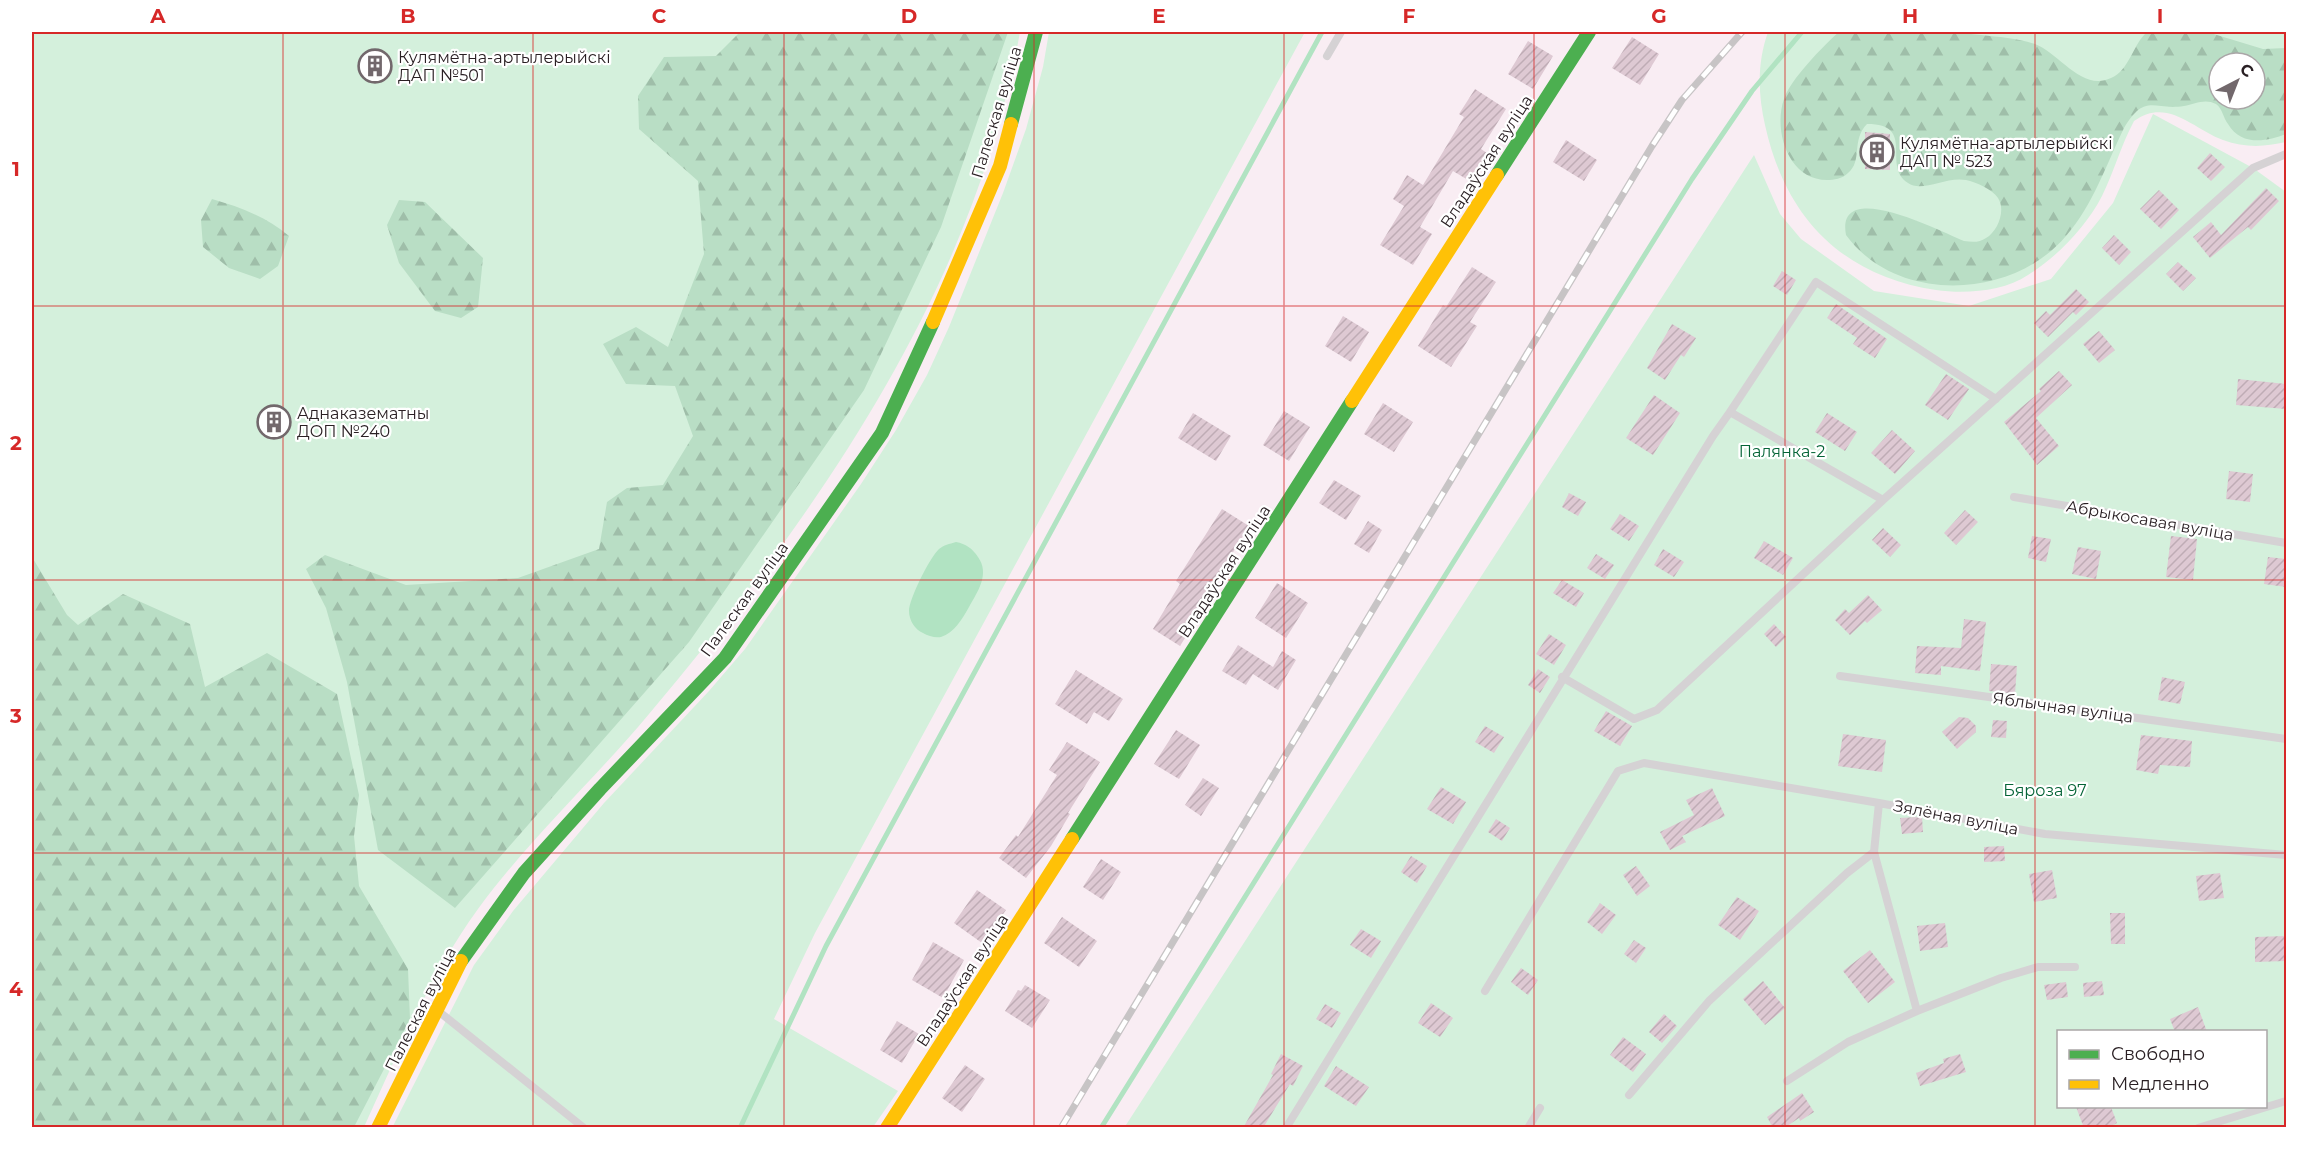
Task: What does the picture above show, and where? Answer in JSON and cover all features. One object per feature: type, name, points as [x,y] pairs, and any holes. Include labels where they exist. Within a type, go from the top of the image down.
[{"type":"street","name":"Палеская вуліца","points":[[378,1128],[460,962],[524,873],[600,789],[725,658],[882,433],[926,339],[1000,166],[1036,32]]},
{"type":"street","name":"Владаўская вуліца","points":[[887,1128],[1588,32]]},
{"type":"lane","points":[[1327,56],[1341,32]]},
{"type":"lane","points":[[1562,676],[1634,719],[1657,710],[1883,500],[2253,168],[2286,153]]},
{"type":"lane","points":[[1286,1128],[1562,676],[1713,436],[1816,282],[1996,399]]},
{"type":"lane","points":[[1730,412],[1883,500]]},
{"type":"lane","name":"Абрыкосавая вуліца","points":[[2014,497],[2286,543]]},
{"type":"lane","name":"Яблычная вуліца","points":[[1840,676],[2286,739]]},
{"type":"lane","points":[[1485,991],[1618,771],[1644,763],[1879,803]]},
{"type":"lane","name":"Зялёная вуліца","points":[[1917,1011],[1874,852],[1879,803],[2045,834],[2286,855]]},
{"type":"lane","points":[[1629,1095],[1709,1001],[1846,873],[1874,852]]},
{"type":"lane","points":[[1787,1081],[1848,1042],[1917,1011],[2001,978],[2038,967],[2075,967]]},
{"type":"lane","points":[[437,1009],[584,1128]]},
{"type":"lane","points":[[2267,1107],[2286,1101]]},
{"type":"lane","points":[[1528,1128],[1539,1108]]},
{"type":"lane","points":[[2198,1128],[2263,1108]]},
{"type":"green space","points":[[32,32],[1020,32],[998,128],[966,220],[926,309],[880,396],[828,479],[771,560],[711,638],[628,738],[518,858],[478,909],[430,987],[364,1127],[32,1127]]},
{"type":"green space","points":[[740,32],[1008,32],[941,227],[864,390],[689,642],[455,908],[378,850],[347,682],[326,608],[306,569],[325,555],[406,585],[518,578],[599,549],[607,502],[627,488],[663,485],[693,436],[675,386],[626,384],[603,344],[636,327],[668,347],[704,254],[698,181],[639,129],[638,96],[664,57],[716,56]]},
{"type":"green space","points":[[1049,32],[1305,32],[815,933],[774,1019],[898,1091],[873,1127],[392,1128],[474,965],[513,911],[604,803],[709,691],[745,649],[861,484],[896,430],[927,375],[949,327],[1003,193],[1026,129],[1043,67]]},
{"type":"green space","points":[[1768,32],[2286,32],[2286,142],[2262,146],[2239,144],[2223,140],[2168,113],[2146,114],[2134,121],[2102,196],[2088,219],[2050,259],[2028,275],[2007,285],[1959,292],[1936,290],[1902,283],[1872,271],[1846,256],[1823,237],[1803,214],[1787,188],[1774,158],[1765,125],[1761,102],[1762,55]]},
{"type":"green space","points":[[1839,32],[1946,32],[2015,39],[2035,44],[2081,76],[2100,81],[2117,75],[2122,70],[2147,32],[2207,32],[2263,49],[2286,48],[2286,134],[2270,139],[2247,139],[2233,131],[2222,111],[2267,111],[2267,51],[2207,51],[2207,102],[2173,107],[2151,105],[2138,110],[2124,128],[2076,224],[2043,257],[2016,273],[1986,282],[1954,285],[1923,283],[1894,273],[1868,257],[1846,235],[1847,218],[1857,210],[1873,209],[1915,220],[1964,241],[1975,242],[1990,235],[2000,220],[2001,208],[1998,198],[1988,189],[1966,180],[1950,180],[1920,186],[1908,183],[1901,176],[1897,167],[1895,138],[1891,131],[1882,126],[1867,124],[1859,137],[1855,163],[1843,177],[1827,180],[1814,178],[1802,172],[1793,163],[1782,138],[1781,111],[1787,91],[1808,64]]},
{"type":"green space","points":[[2153,114],[2253,168],[2286,192],[2286,1127],[1124,1128],[1754,155],[1780,214],[1801,239],[1874,291],[1969,306],[2051,279],[2113,203]]},
{"type":"green space","points":[[212,199],[253,213],[272,223],[289,236],[278,266],[260,279],[229,268],[203,247],[201,220]]},
{"type":"green space","points":[[399,200],[425,202],[483,258],[478,307],[461,318],[435,311],[399,263],[387,225]]},
{"type":"green space","points":[[32,557],[67,615],[78,625],[123,594],[190,624],[205,687],[267,653],[337,694],[359,795],[354,836],[359,886],[408,969],[410,1019],[354,1127],[32,1127]]},
{"type":"shaded area","points":[[956,542],[969,547],[978,557],[983,576],[976,595],[961,620],[946,635],[936,637],[917,630],[910,618],[910,605],[935,553],[943,546]]},
{"type":"building","points":[[1632,37],[1659,54],[1640,85],[1612,68]]},
{"type":"building","points":[[1528,41],[1553,56],[1533,89],[1508,74]]},
{"type":"building","name":"Кулямётна-артылерыйскі ДАП №501","points":[[375,52],[390,64],[376,81],[361,69]]},
{"type":"building","points":[[1475,89],[1506,109],[1481,149],[1490,155],[1473,183],[1453,171],[1420,227],[1432,234],[1413,265],[1380,245],[1404,206],[1393,199],[1407,175],[1423,185],[1464,117],[1459,114]]},
{"type":"building","name":"Кулямётна-артылерыйскі ДАП № 523","points":[[1865,132],[1890,134],[1890,170],[1865,169]]},
{"type":"building","points":[[1566,140],[1597,160],[1584,181],[1553,162]]},
{"type":"building","points":[[2210,153],[2225,167],[2211,181],[2197,168]]},
{"type":"building","points":[[2266,188],[2279,201],[2251,230],[2248,227],[2210,258],[2193,237],[2211,222],[2221,235]]},
{"type":"building","points":[[2159,190],[2179,210],[2161,229],[2140,209]]},
{"type":"building","points":[[2114,235],[2131,252],[2119,265],[2102,248]]},
{"type":"building","points":[[2178,262],[2196,278],[2183,291],[2166,274]]},
{"type":"building","points":[[1472,267],[1496,282],[1470,322],[1477,326],[1451,367],[1418,346],[1443,305],[1446,307]]},
{"type":"building","points":[[1782,271],[1796,280],[1787,295],[1773,286]]},
{"type":"building","points":[[2076,289],[2089,302],[2076,315],[2073,312],[2048,337],[2034,323],[2046,311],[2050,315]]},
{"type":"building","points":[[1836,304],[1887,339],[1875,358],[1853,344],[1857,338],[1827,318]]},
{"type":"building","points":[[1343,316],[1369,332],[1351,362],[1325,346]]},
{"type":"building","points":[[1672,324],[1696,338],[1684,357],[1681,355],[1665,380],[1647,368]]},
{"type":"building","points":[[2099,331],[2115,350],[2099,363],[2083,344]]},
{"type":"building","points":[[2059,371],[2072,385],[2036,418],[2059,446],[2037,465],[2004,422],[2041,391],[2039,389]]},
{"type":"building","points":[[1946,374],[1969,389],[1948,420],[1925,405]]},
{"type":"building","points":[[2238,379],[2286,384],[2286,409],[2236,405]]},
{"type":"building","points":[[1654,395],[1680,413],[1653,455],[1626,438]]},
{"type":"building","points":[[1383,403],[1413,422],[1394,452],[1364,434]]},
{"type":"building","name":"Аднаказематны ДОП №240","points":[[273,408],[289,420],[275,437],[260,425]]},
{"type":"building","points":[[1284,411],[1310,427],[1289,461],[1263,445]]},
{"type":"building","points":[[1193,413],[1231,436],[1216,461],[1178,438]]},
{"type":"building","points":[[1827,413],[1857,432],[1845,451],[1815,432]]},
{"type":"building","points":[[1892,430],[1915,451],[1895,474],[1871,453]]},
{"type":"building","points":[[2229,471],[2253,474],[2250,502],[2226,499]]},
{"type":"building","points":[[1334,480],[1361,496],[1346,520],[1319,503]]},
{"type":"building","points":[[1569,493],[1586,502],[1578,516],[1562,507]]},
{"type":"building","points":[[1222,509],[1249,526],[1192,620],[1195,622],[1180,646],[1153,629],[1180,584],[1176,581]]},
{"type":"building","points":[[1965,510],[1978,522],[1956,545],[1944,533]]},
{"type":"building","points":[[1620,514],[1639,526],[1629,541],[1610,529]]},
{"type":"building","points":[[1368,521],[1382,530],[1369,553],[1354,544]]},
{"type":"building","points":[[1883,528],[1901,545],[1890,557],[1872,540]]},
{"type":"building","points":[[2032,536],[2051,539],[2046,562],[2028,558]]},
{"type":"building","points":[[2171,536],[2197,539],[2193,580],[2166,577]]},
{"type":"building","points":[[1764,541],[1793,558],[1783,575],[1754,558]]},
{"type":"building","points":[[2078,547],[2101,551],[2096,579],[2072,574]]},
{"type":"building","points":[[1663,549],[1684,562],[1674,577],[1654,565]]},
{"type":"building","points":[[1596,554],[1614,565],[1605,579],[1587,568]]},
{"type":"building","points":[[2268,557],[2286,559],[2286,587],[2264,584]]},
{"type":"building","points":[[1562,580],[1584,593],[1576,607],[1553,593]]},
{"type":"building","points":[[1277,583],[1308,603],[1286,638],[1255,618]]},
{"type":"building","points":[[1868,595],[1882,610],[1850,635],[1835,620],[1845,609],[1849,613]]},
{"type":"building","points":[[1964,619],[1986,622],[1980,671],[1941,666],[1941,675],[1915,673],[1917,646],[1961,648]]},
{"type":"building","points":[[1774,624],[1786,637],[1776,647],[1764,634]]},
{"type":"building","points":[[1549,634],[1566,645],[1554,665],[1536,654]]},
{"type":"building","points":[[1238,645],[1273,667],[1282,651],[1296,660],[1278,690],[1253,674],[1246,685],[1222,671]]},
{"type":"building","points":[[1991,664],[2017,666],[2015,694],[1989,691]]},
{"type":"building","points":[[1538,669],[1550,677],[1540,693],[1528,685]]},
{"type":"building","points":[[1076,670],[1123,699],[1109,721],[1094,712],[1087,724],[1055,704]]},
{"type":"building","points":[[2162,677],[2185,682],[2180,704],[2158,700]]},
{"type":"building","points":[[1606,711],[1632,726],[1620,746],[1594,731]]},
{"type":"building","points":[[1959,717],[1968,718],[1976,726],[1976,732],[1957,749],[1942,732]]},
{"type":"building","points":[[1993,720],[2007,721],[2006,738],[1991,737]]},
{"type":"building","points":[[1485,726],[1504,737],[1494,753],[1475,742]]},
{"type":"building","points":[[1176,730],[1200,745],[1179,779],[1154,764]]},
{"type":"building","points":[[1843,734],[1886,740],[1882,772],[1838,766]]},
{"type":"building","points":[[2141,735],[2192,741],[2190,767],[2160,765],[2158,774],[2136,770]]},
{"type":"building","points":[[1067,742],[1100,762],[1068,813],[1070,814],[1051,846],[1026,878],[999,858],[1016,835],[1018,837],[1057,775],[1049,770]]},
{"type":"building","points":[[1203,778],[1219,788],[1201,816],[1185,805]]},
{"type":"building","points":[[1441,787],[1466,802],[1453,824],[1427,809]]},
{"type":"building","points":[[1712,788],[1725,816],[1682,836],[1686,842],[1670,850],[1660,832],[1694,815],[1686,800]]},
{"type":"building","points":[[1922,817],[1923,832],[1902,834],[1900,818]]},
{"type":"building","points":[[1496,819],[1510,828],[1502,841],[1488,832]]},
{"type":"building","points":[[2004,846],[2005,861],[1984,862],[1984,847]]},
{"type":"building","points":[[1411,856],[1427,866],[1417,883],[1401,872]]},
{"type":"building","points":[[1101,859],[1121,872],[1103,900],[1083,887]]},
{"type":"building","points":[[1636,866],[1650,886],[1637,896],[1623,875]]},
{"type":"building","points":[[2052,870],[2057,898],[2034,902],[2029,874]]},
{"type":"building","points":[[2220,873],[2224,898],[2199,901],[2196,876]]},
{"type":"building","points":[[977,890],[1006,910],[982,943],[954,923]]},
{"type":"building","points":[[1737,897],[1759,911],[1740,940],[1718,925]]},
{"type":"building","points":[[1600,903],[1616,915],[1602,934],[1587,922]]},
{"type":"building","points":[[2110,913],[2125,913],[2125,944],[2111,944]]},
{"type":"building","points":[[1062,917],[1097,941],[1079,967],[1044,943]]},
{"type":"building","points":[[1945,923],[1948,947],[1920,951],[1917,926]]},
{"type":"building","points":[[1361,929],[1381,941],[1371,958],[1350,945]]},
{"type":"building","points":[[2286,936],[2286,961],[2255,962],[2255,937]]},
{"type":"building","points":[[1634,940],[1646,948],[1636,963],[1624,954]]},
{"type":"building","points":[[933,942],[964,960],[943,998],[912,980]]},
{"type":"building","points":[[1870,950],[1895,982],[1868,1003],[1843,971]]},
{"type":"building","points":[[1521,968],[1538,980],[1528,995],[1511,982]]},
{"type":"building","points":[[1763,981],[1785,1008],[1765,1025],[1743,999]]},
{"type":"building","points":[[2102,981],[2104,995],[2084,997],[2083,983]]},
{"type":"building","points":[[2066,982],[2068,997],[2047,1000],[2044,985]]},
{"type":"building","points":[[1025,985],[1050,1000],[1032,1028],[1005,1011],[1018,990],[1021,991]]},
{"type":"building","points":[[1431,1003],[1453,1018],[1440,1037],[1418,1023]]},
{"type":"building","points":[[1325,1004],[1341,1013],[1332,1028],[1316,1019]]},
{"type":"building","points":[[2198,1007],[2206,1030],[2174,1030],[2170,1019]]},
{"type":"building","points":[[1664,1014],[1677,1026],[1662,1043],[1649,1032]]},
{"type":"building","points":[[897,1021],[919,1034],[902,1063],[880,1050]]},
{"type":"building","points":[[1623,1037],[1646,1054],[1633,1072],[1610,1055]]},
{"type":"building","points":[[1281,1054],[1303,1066],[1293,1086],[1290,1084],[1263,1128],[1243,1128],[1273,1075],[1271,1074]]},
{"type":"building","points":[[1960,1054],[1966,1072],[1920,1086],[1916,1073],[1944,1063],[1943,1059]]},
{"type":"building","points":[[965,1065],[985,1079],[962,1112],[942,1098]]},
{"type":"building","points":[[1336,1066],[1369,1087],[1356,1106],[1324,1086]]},
{"type":"building","points":[[1802,1093],[1814,1112],[1784,1128],[1773,1128],[1767,1117]]},
{"type":"building","points":[[2076,1108],[2111,1108],[2117,1123],[2107,1128],[2084,1128]]},
{"type":"waterway","points":[[740,1128],[826,946],[1322,32]]},
{"type":"waterway","points":[[1101,1128],[1692,179],[1752,91],[1802,32]]},
{"type":"railway","points":[[1061,1128],[1652,146],[1682,100],[1742,32]]},
{"type":"traffic: fast","points":[[1011,124],[1036,32]]},
{"type":"traffic: fast","points":[[1497,175],[1589,32]]},
{"type":"traffic: fast","points":[[461,961],[524,873],[600,789],[725,658],[882,433],[933,322]]},
{"type":"traffic: fast","points":[[1072,839],[1352,401]]},
{"type":"traffic: slow","points":[[933,322],[1000,166],[1011,124]]},
{"type":"traffic: slow","points":[[1352,401],[1497,175]]},
{"type":"traffic: slow","points":[[887,1128],[1072,839]]},
{"type":"traffic: slow","points":[[378,1128],[461,961]]},
{"type":"place","name":"Кулямётна-артылерыйскі ДАП №501","points":[[375,66]]},
{"type":"place","name":"Кулямётна-артылерыйскі ДАП № 523","points":[[1877,152]]},
{"type":"place","name":"Аднаказематны ДОП №240","points":[[274,422]]},
{"type":"park label","name":"Палянка-2","points":[[1782,451]]},
{"type":"park label","name":"Бяроза 97","points":[[2045,790]]}]
